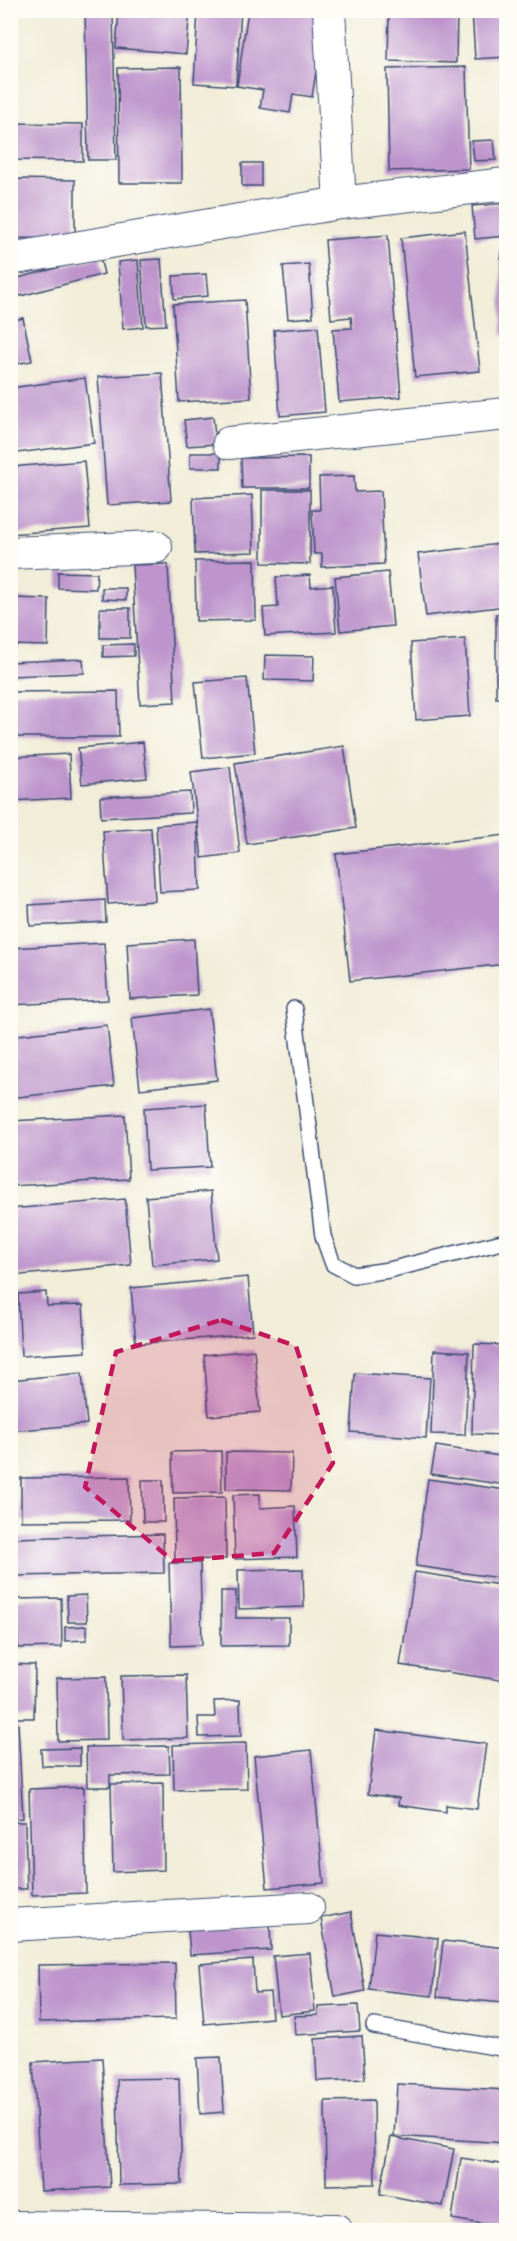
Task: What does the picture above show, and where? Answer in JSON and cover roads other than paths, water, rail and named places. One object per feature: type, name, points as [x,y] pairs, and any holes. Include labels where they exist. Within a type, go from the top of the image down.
[{"type":"street","points":[[329,10],[340,203]]},
{"type":"street","points":[[10,259],[340,203],[507,184]]},
{"type":"street","points":[[229,442],[507,414]]},
{"type":"street","points":[[10,553],[156,547]]},
{"type":"street","points":[[10,1925],[308,1908]]},
{"type":"street","points":[[10,2228],[336,2230]]},
{"type":"lane","points":[[294,1009],[323,1236],[333,1264],[354,1275],[377,1272],[507,1241]]},
{"type":"lane","points":[[374,2026],[507,2049]]}]
